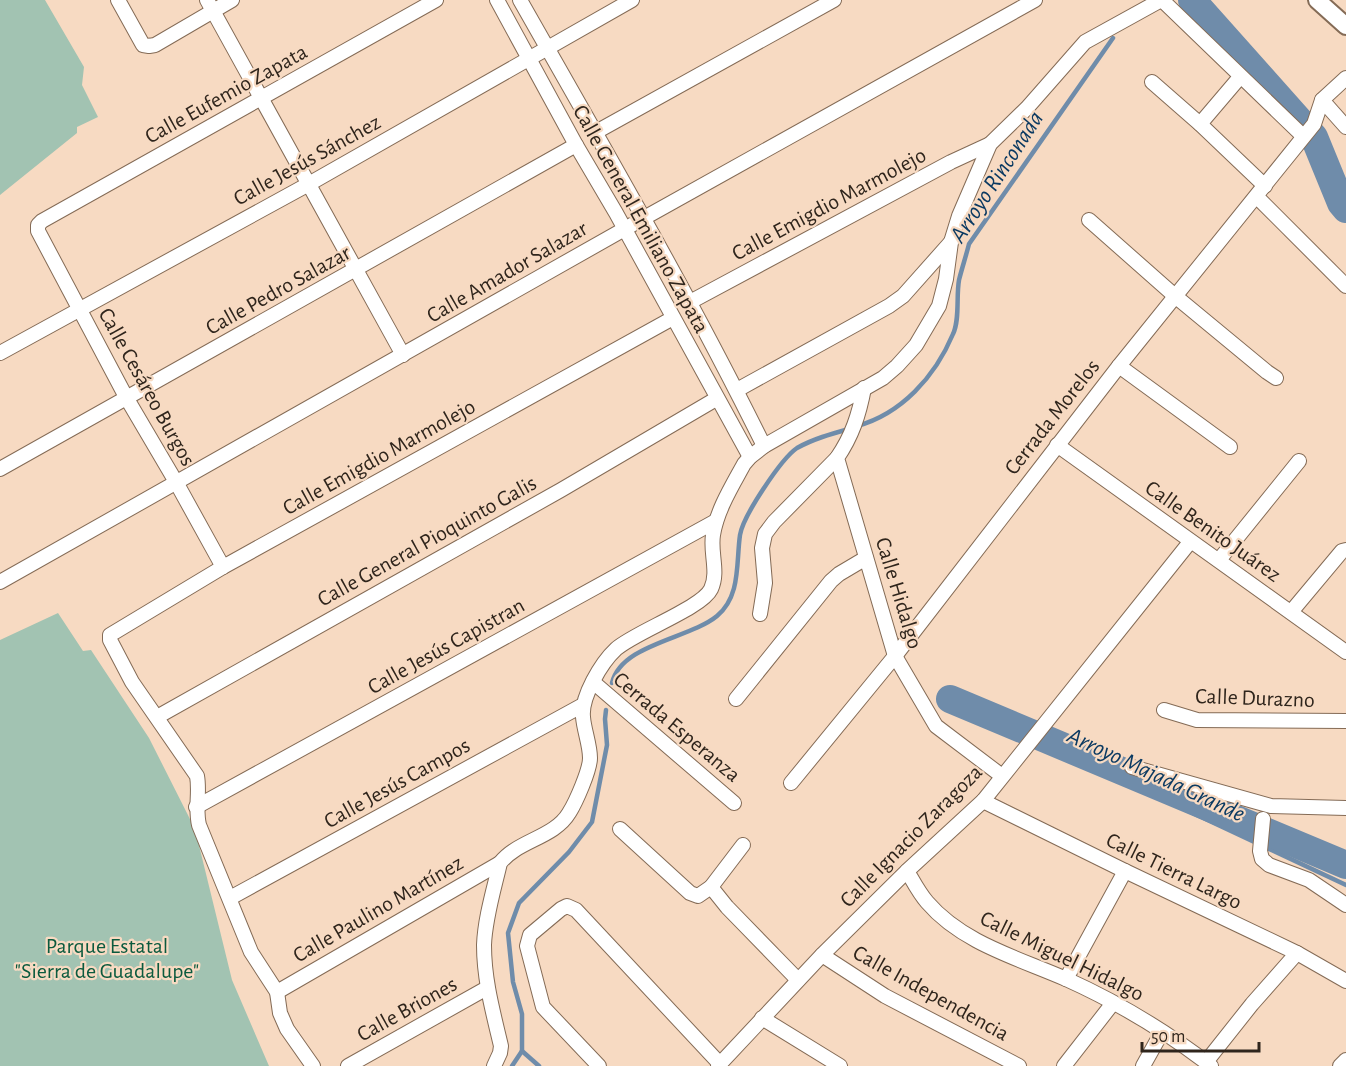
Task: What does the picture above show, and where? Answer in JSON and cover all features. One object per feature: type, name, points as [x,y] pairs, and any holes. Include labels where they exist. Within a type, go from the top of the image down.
[{"type":"street","points":[[118,0],[143,45],[149,46],[155,45],[209,5],[232,0]]},
{"type":"street","name":"Calle Eufemio Zapata","points":[[38,225],[436,0]]},
{"type":"street","name":"Calle General Emiliano Zapata","points":[[497,0],[750,457]]},
{"type":"street","name":"Calle General Emiliano Zapata","points":[[520,0],[690,302],[764,446]]},
{"type":"street","name":"Calle Jesús Sánchez","points":[[0,353],[307,185],[632,0]]},
{"type":"street","points":[[596,132],[834,0]]},
{"type":"street","name":"Calle Amador Salazar","points":[[0,582],[624,229],[1035,0]]},
{"type":"street","points":[[583,705],[593,682],[617,648],[707,595],[715,576],[713,536],[716,521],[744,464],[750,457],[764,446],[883,378],[916,345],[939,306],[946,279],[951,242],[959,216],[990,144],[1027,108],[1079,48],[1162,0],[1175,10],[1240,77],[1308,131]]},
{"type":"street","points":[[1317,0],[1346,26]]},
{"type":"street","points":[[209,5],[403,355]]},
{"type":"street","points":[[1200,124],[1240,77]]},
{"type":"street","name":"Cerrada Morelos","points":[[791,783],[895,656],[1119,366],[1261,192],[1308,131],[1322,100],[1346,78]]},
{"type":"street","points":[[1152,82],[1200,124],[1346,286]]},
{"type":"street","points":[[1322,100],[1346,127]]},
{"type":"street","name":"Calle Emigdio Marmolejo","points":[[690,302],[951,162],[990,144]]},
{"type":"street","name":"Calle Pedro Salazar","points":[[0,469],[576,146]]},
{"type":"street","points":[[1089,220],[1175,296],[1276,378]]},
{"type":"street","name":"Calle Cesáreo Burgos","points":[[38,225],[38,231],[126,397],[224,567]]},
{"type":"street","points":[[736,390],[889,306],[903,296],[951,242]]},
{"type":"street","name":"Calle Emigdio Marmolejo","points":[[157,717],[132,682],[110,637],[111,634],[224,567],[673,318]]},
{"type":"street","points":[[1119,366],[1230,447]]},
{"type":"street","points":[[760,614],[765,583],[762,548],[765,534],[774,522],[837,459],[852,434],[860,411],[864,388]]},
{"type":"street","name":"Calle General Pioquinto Galis","points":[[157,717],[561,490],[716,399]]},
{"type":"street","name":"Calle Benito Juárez","points":[[1057,445],[1346,652]]},
{"type":"street","name":"Calle Hidalgo","points":[[837,459],[895,656],[936,726],[1002,776]]},
{"type":"street","points":[[1219,560],[1299,461]]},
{"type":"street","name":"Calle Jesús Capistran","points":[[196,807],[716,521]]},
{"type":"street","name":"Calle Ignacio Zaragoza","points":[[719,1065],[822,955],[907,871],[983,801],[1190,542]]},
{"type":"street","points":[[1291,612],[1342,551],[1346,550]]},
{"type":"street","points":[[736,699],[831,581],[838,574],[866,558]]},
{"type":"street","name":"Cerrada Esperanza","points":[[593,682],[734,803]]},
{"type":"street","name":"Calle Paulino Martínez","points":[[277,992],[501,863],[509,854],[558,826],[570,812],[590,759],[583,720],[583,705]]},
{"type":"street","name":"Calle Jesús Campos","points":[[230,898],[583,705]]},
{"type":"street","name":"Calle Durazno","points":[[1164,710],[1197,720],[1346,722]]},
{"type":"street","points":[[157,717],[197,776],[199,786],[196,807],[199,825],[251,952],[277,992],[280,1013],[287,1029],[313,1066]]},
{"type":"street","points":[[1132,767],[1271,806],[1346,808]]},
{"type":"street","name":"Calle Tierra Largo","points":[[983,801],[1298,952],[1346,981]]},
{"type":"street","points":[[1263,819],[1260,851],[1262,859],[1269,865],[1309,880],[1346,905]]},
{"type":"street","points":[[620,829],[690,892],[700,895],[711,887],[742,845]]},
{"type":"street","points":[[494,1066],[501,1046],[487,988],[484,942],[501,863]]},
{"type":"street","name":"Calle Miguel Hidalgo","points":[[907,871],[926,902],[945,920],[977,941],[1065,979],[1113,1003],[1162,1032],[1209,1064]]},
{"type":"street","points":[[1065,979],[1125,871]]},
{"type":"street","points":[[711,887],[727,907],[798,980]]},
{"type":"street","points":[[598,1066],[543,1007],[527,946],[530,935],[567,906],[576,910],[719,1065]]},
{"type":"street","points":[[1209,1064],[1298,952]]},
{"type":"street","name":"Calle Independencia","points":[[822,955],[885,996],[1019,1066]]},
{"type":"street","name":"Calle Briones","points":[[348,1066],[487,988]]},
{"type":"street","points":[[1065,1066],[1113,1003]]},
{"type":"street","points":[[762,1018],[840,1066]]},
{"type":"street","points":[[1143,1066],[1162,1032]]},
{"type":"street","points":[[1340,1066],[1346,1060]]},
{"type":"green space","points":[[0,0],[45,0],[84,67],[82,85],[98,117],[77,127],[77,133],[0,195]]},
{"type":"green space","name":"Parque Estatal \"Sierra de Guadalupe\"","points":[[58,613],[83,651],[91,650],[149,738],[195,829],[232,980],[269,1066],[0,1066],[0,640]]},
{"type":"waterway","points":[[1192,0],[1314,137],[1341,203],[1346,209]]},
{"type":"waterway","name":"Arroyo Rinconada","points":[[857,426],[888,413],[902,403],[915,392],[937,365],[955,328],[959,280],[969,244],[1113,38]]},
{"type":"waterway","name":"Arroyo Rinconada","points":[[612,683],[618,670],[628,659],[657,643],[705,624],[725,608],[734,589],[743,526],[755,502],[773,475],[797,448],[816,439],[849,429]]},
{"type":"waterway","name":"Arroyo Majada Grande","points":[[950,699],[1346,885]]},
{"type":"waterway","points":[[950,699],[1346,865]]},
{"type":"waterway","name":"Arroyo Rinconada","points":[[512,1066],[522,1051],[522,1014],[513,982],[508,933],[519,903],[569,852],[592,822],[607,745],[606,710]]},
{"type":"waterway","name":"Arroyo Rinconada","points":[[522,1051],[539,1066]]}]
